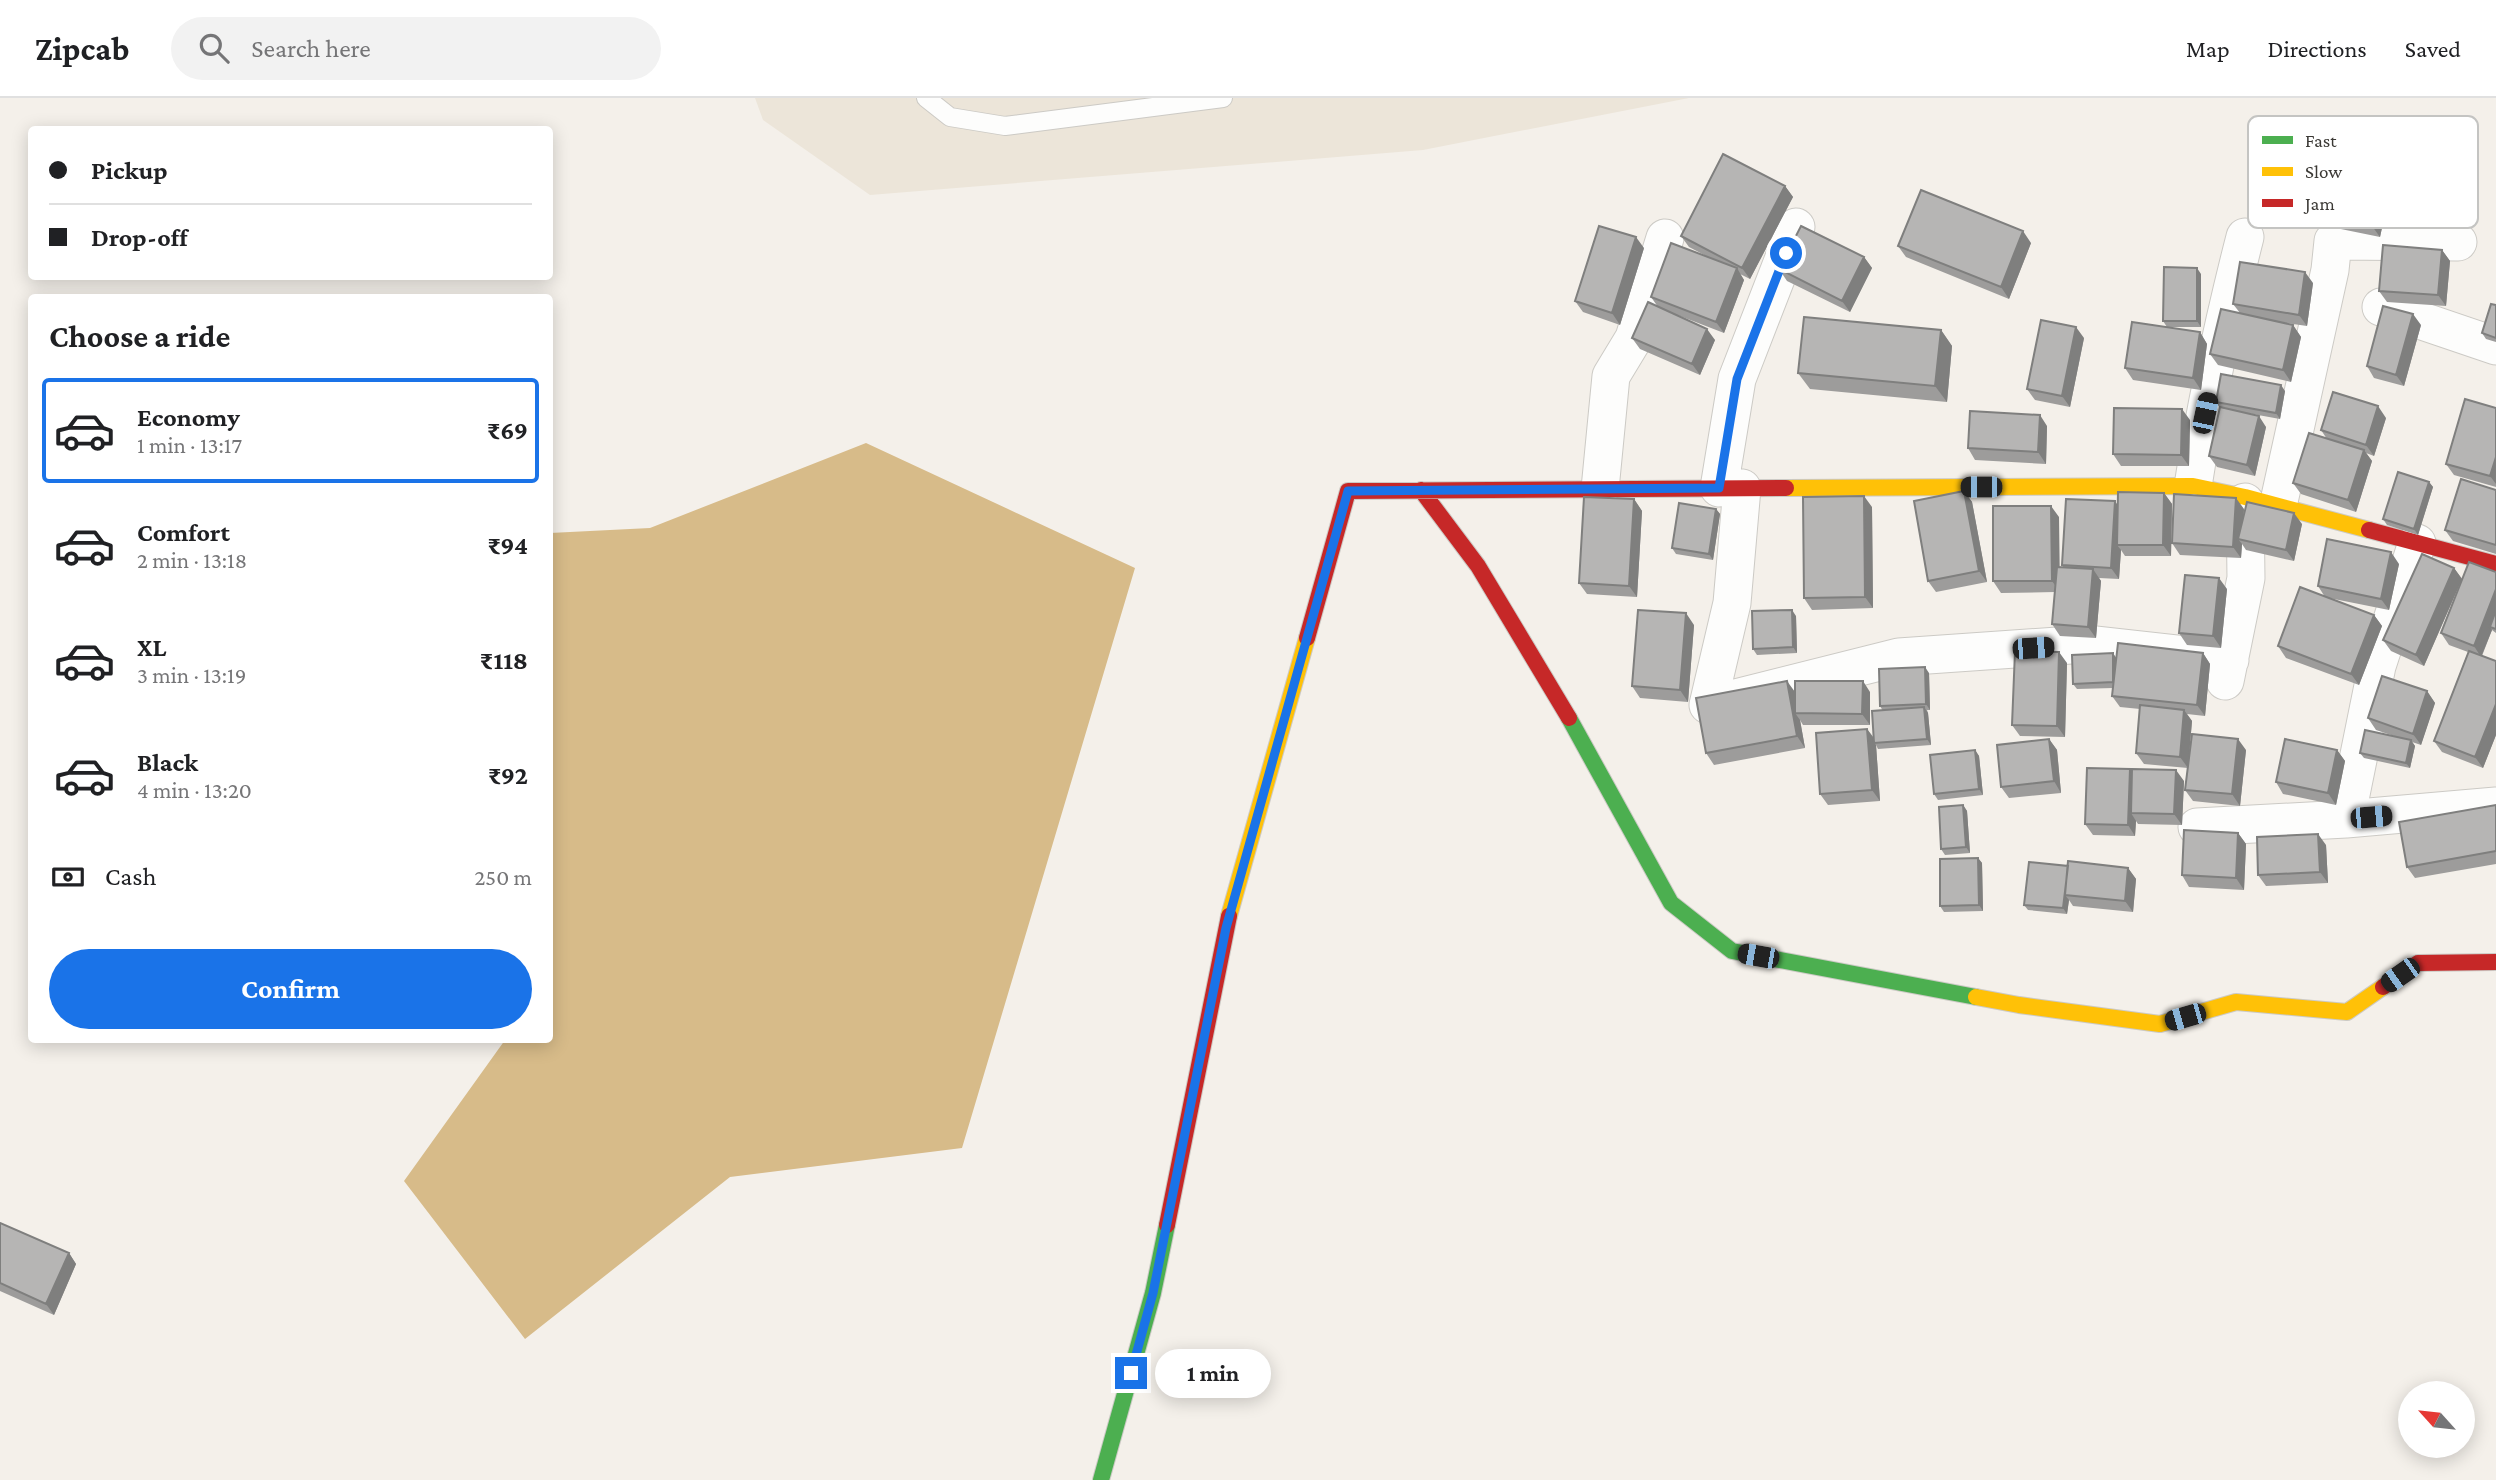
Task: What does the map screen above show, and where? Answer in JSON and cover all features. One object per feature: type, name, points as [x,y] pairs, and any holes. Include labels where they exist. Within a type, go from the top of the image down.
[{"type":"street","points":[[1796,227],[1737,379],[1731,488],[1732,603],[1708,705],[1899,656],[2086,644],[2227,671],[2262,501],[2330,270],[2333,241],[2458,242]]},
{"type":"street","points":[[2193,486],[2205,413],[2245,237]]},
{"type":"street","points":[[1600,489],[1611,376],[1634,338],[1665,238]]},
{"type":"street","points":[[2381,307],[2496,346]]},
{"type":"street","points":[[1101,1480],[1153,1293],[1226,928],[1348,491],[2193,486],[2262,501],[2496,564]]},
{"type":"street","points":[[1420,491],[1478,566],[1578,734],[1671,903],[1732,951],[2019,1005],[2160,1024],[2236,1002],[2347,1012],[2418,963],[2496,962]]},
{"type":"street","points":[[2346,819],[2377,666],[2417,543]]},
{"type":"street","points":[[2197,827],[2346,819],[2496,806]]},
{"type":"lane","points":[[926,98],[950,117],[1005,126],[1223,98]]},
{"type":"shaded area","points":[[755,98],[1689,98],[1423,150],[870,195],[763,120]]},
{"type":"shaded area","points":[[866,443],[1135,568],[962,1148],[730,1177],[525,1339],[404,1181],[503,1043],[553,1043],[553,533],[650,528]]},
{"type":"building","points":[[1723,154],[1785,186],[1742,268],[1681,236]]},
{"type":"building","points":[[1921,190],[2023,231],[2001,287],[1898,246]]},
{"type":"building","points":[[1599,226],[1636,237],[1612,313],[1575,301]]},
{"type":"building","points":[[1801,226],[1864,257],[1842,301],[1779,269]]},
{"type":"building","points":[[1671,243],[1737,268],[1716,322],[1651,297]]},
{"type":"building","points":[[2383,245],[2442,250],[2438,295],[2379,291]]},
{"type":"building","points":[[2240,262],[2305,272],[2299,315],[2233,304]]},
{"type":"building","points":[[2164,267],[2197,268],[2197,321],[2163,321]]},
{"type":"building","points":[[1648,302],[1707,329],[1692,364],[1632,338]]},
{"type":"building","points":[[2491,304],[2496,305],[2496,338],[2482,333]]},
{"type":"building","points":[[2383,306],[2413,314],[2396,375],[2367,366]]},
{"type":"building","points":[[2221,309],[2293,325],[2283,370],[2210,354]]},
{"type":"building","points":[[1804,317],[1941,330],[1935,386],[1798,373]]},
{"type":"building","points":[[2041,320],[2076,327],[2062,396],[2027,389]]},
{"type":"building","points":[[2132,322],[2200,332],[2193,378],[2125,368]]},
{"type":"building","points":[[2221,374],[2281,385],[2276,413],[2216,402]]},
{"type":"building","points":[[2333,392],[2378,406],[2366,445],[2321,430]]},
{"type":"building","points":[[2465,399],[2496,408],[2496,457],[2490,476],[2446,464]]},
{"type":"building","points":[[2220,407],[2259,416],[2247,465],[2209,456]]},
{"type":"building","points":[[2114,408],[2182,409],[2181,455],[2113,454]]},
{"type":"building","points":[[1970,411],[2040,415],[2038,452],[1968,448]]},
{"type":"building","points":[[2309,433],[2364,450],[2348,500],[2293,483]]},
{"type":"building","points":[[2398,472],[2429,482],[2414,529],[2383,519]]},
{"type":"building","points":[[2461,479],[2496,490],[2496,545],[2445,530]]},
{"type":"building","points":[[1964,491],[1979,571],[1928,581],[1914,501]]},
{"type":"building","points":[[2118,492],[2164,493],[2163,545],[2117,545]]},
{"type":"building","points":[[2174,494],[2236,498],[2233,547],[2172,543]]},
{"type":"building","points":[[1864,496],[1865,597],[1804,598],[1803,497]]},
{"type":"building","points":[[1584,497],[1634,499],[1629,586],[1579,583]]},
{"type":"building","points":[[2066,499],[2115,501],[2111,568],[2062,565]]},
{"type":"building","points":[[2247,502],[2294,513],[2286,550],[2238,539]]},
{"type":"building","points":[[1679,503],[1716,509],[1709,554],[1672,548]]},
{"type":"building","points":[[1993,506],[2051,506],[2052,581],[1993,581]]},
{"type":"building","points":[[2327,539],[2391,552],[2381,599],[2318,586]]},
{"type":"building","points":[[2422,554],[2454,568],[2416,655],[2383,640]]},
{"type":"building","points":[[2469,562],[2496,572],[2496,589],[2474,646],[2441,633]]},
{"type":"building","points":[[2057,567],[2093,569],[2088,627],[2052,624]]},
{"type":"building","points":[[2185,575],[2219,578],[2213,636],[2179,633]]},
{"type":"building","points":[[2300,587],[2374,615],[2351,674],[2278,646]]},
{"type":"building","points":[[1638,610],[1686,613],[1680,690],[1632,686]]},
{"type":"building","points":[[1792,610],[1793,647],[1753,649],[1752,611]]},
{"type":"building","points":[[2496,610],[2496,629],[2490,627]]},
{"type":"building","points":[[2118,643],[2203,653],[2197,705],[2112,696]]},
{"type":"building","points":[[2015,651],[2059,652],[2057,726],[2012,725]]},
{"type":"building","points":[[2469,651],[2496,661],[2496,704],[2475,757],[2434,741]]},
{"type":"building","points":[[2113,653],[2113,682],[2073,684],[2072,655]]},
{"type":"building","points":[[1925,667],[1926,704],[1880,706],[1879,669]]},
{"type":"building","points":[[2382,676],[2427,691],[2413,734],[2368,718]]},
{"type":"building","points":[[1787,681],[1797,736],[1706,753],[1696,698]]},
{"type":"building","points":[[1795,681],[1863,681],[1862,714],[1795,713]]},
{"type":"building","points":[[2140,705],[2184,710],[2180,757],[2136,753]]},
{"type":"building","points":[[1924,707],[1927,739],[1874,743],[1872,711]]},
{"type":"building","points":[[1867,729],[1872,790],[1820,794],[1816,733]]},
{"type":"building","points":[[2365,730],[2411,740],[2406,763],[2360,753]]},
{"type":"building","points":[[2192,734],[2238,739],[2232,794],[2185,790]]},
{"type":"building","points":[[2049,739],[2054,781],[2001,787],[1997,745]]},
{"type":"building","points":[[2285,739],[2337,750],[2328,793],[2276,782]]},
{"type":"building","points":[[1975,750],[1979,789],[1934,794],[1930,755]]},
{"type":"building","points":[[2087,768],[2130,769],[2128,825],[2085,824]]},
{"type":"building","points":[[2132,769],[2176,770],[2174,814],[2131,813]]},
{"type":"building","points":[[1963,805],[1966,847],[1941,849],[1939,807]]},
{"type":"building","points":[[2496,805],[2496,851],[2407,867],[2399,822]]},
{"type":"building","points":[[2184,830],[2238,833],[2236,878],[2182,875]]},
{"type":"building","points":[[2318,834],[2320,872],[2258,875],[2257,837]]},
{"type":"building","points":[[1978,858],[1979,905],[1940,906],[1940,859]]},
{"type":"building","points":[[2068,861],[2128,868],[2125,901],[2065,895]]},
{"type":"building","points":[[2029,862],[2068,866],[2063,908],[2024,905]]},
{"type":"building","points":[[0,1223],[69,1253],[46,1304],[0,1283]]},
{"type":"traffic: fast","points":[[1569,718],[1671,903],[1732,951],[1976,997]]},
{"type":"traffic: fast","points":[[1101,1480],[1153,1293],[1167,1225]]},
{"type":"traffic: slow","points":[[1786,488],[2193,486],[2369,530]]},
{"type":"traffic: slow","points":[[1229,916],[1307,638]]},
{"type":"traffic: slow","points":[[1976,997],[2160,1024],[2236,1002],[2347,1012],[2383,987]]},
{"type":"traffic: jam","points":[[1307,638],[1348,491],[1786,488]]},
{"type":"traffic: jam","points":[[1421,490],[1478,566],[1569,718]]},
{"type":"traffic: jam","points":[[2369,530],[2496,564]]},
{"type":"traffic: jam","points":[[1167,1225],[1229,916]]},
{"type":"traffic: jam","points":[[2383,987],[2418,963],[2496,962]]},
{"type":"route","points":[[1131,1373],[1153,1293],[1226,928],[1348,491],[1719,488],[1737,379],[1786,253]]}]
